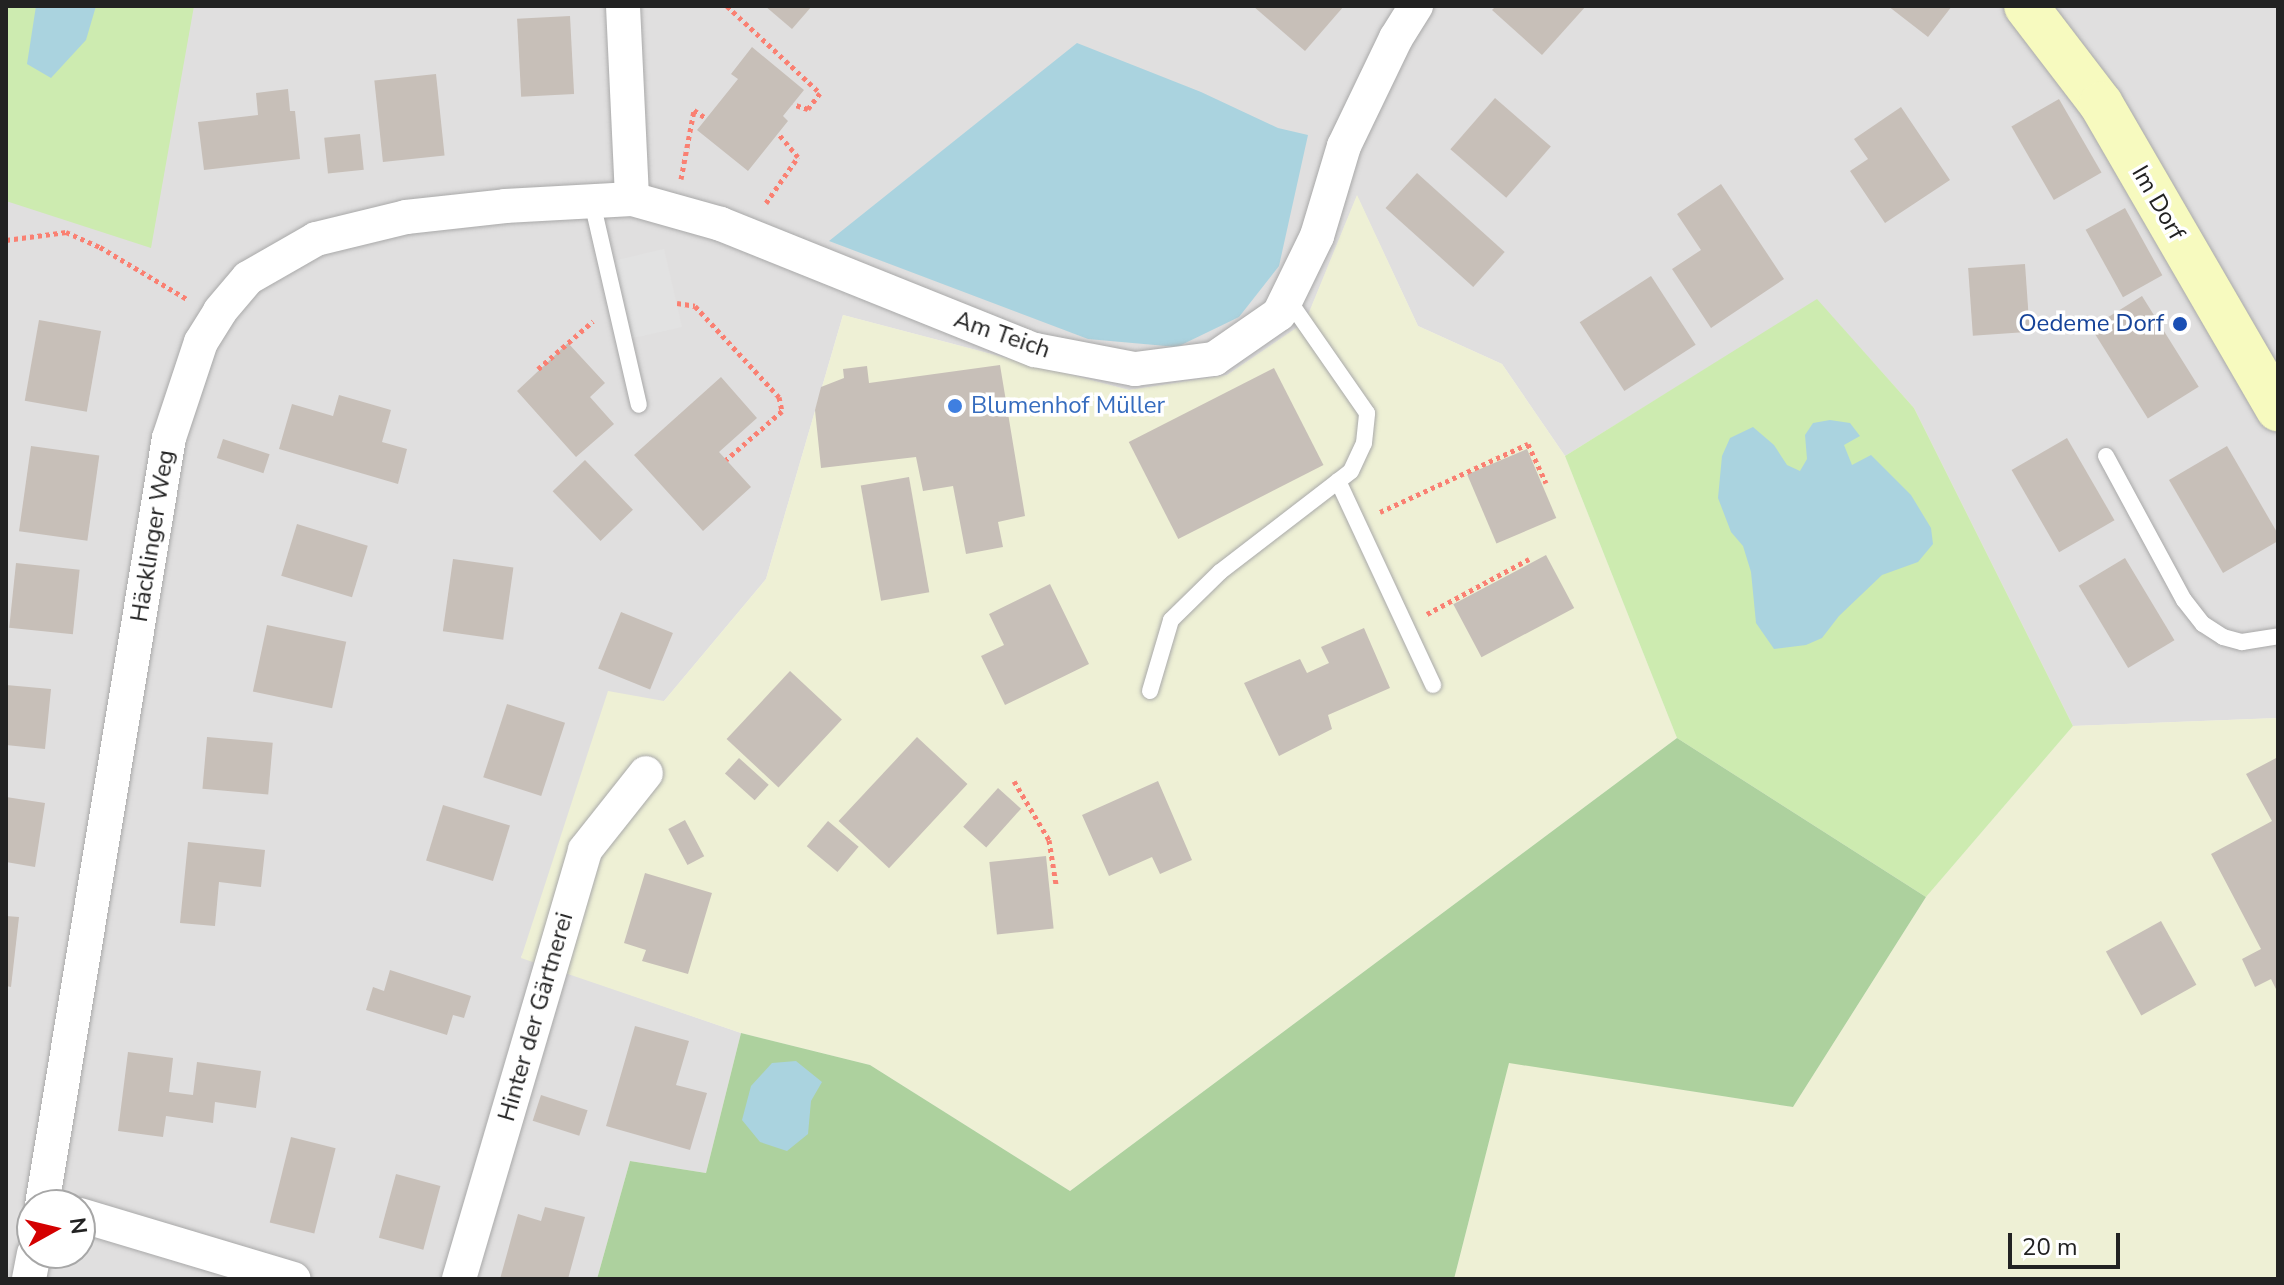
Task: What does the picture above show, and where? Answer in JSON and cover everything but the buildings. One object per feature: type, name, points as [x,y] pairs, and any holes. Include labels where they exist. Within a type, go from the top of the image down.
[{"type":"street","points":[[623,6],[632,199]]},
{"type":"street","name":"Am Teich","points":[[632,199],[745,234],[1035,350],[1135,369],[1214,359],[1279,314],[1317,236],[1344,146],[1396,38],[1416,6]]},
{"type":"street","name":"Im Dorf","points":[[2026,6],[2101,104],[2278,409]]},
{"type":"street","name":"Häcklinger Weg","points":[[47,1189],[169,438],[201,342],[220,311],[248,278],[316,239],[406,217],[632,199]]},
{"type":"street","name":"Hinter der Gärtnerei","points":[[459,1279],[585,850],[646,773]]},
{"type":"street","points":[[96,1220],[294,1279]]},
{"type":"lane","points":[[592,202],[639,405]]},
{"type":"lane","points":[[1150,691],[1171,620],[1220,572],[1351,471],[1364,443],[1367,413],[1287,298]]},
{"type":"lane","points":[[2106,456],[2184,600],[2203,624],[2223,637],[2242,642],[2278,636]]},
{"type":"lane","points":[[1338,481],[1433,685]]},
{"type":"path","points":[[727,6],[820,93],[808,109],[793,104]]},
{"type":"path","points":[[675,211],[694,110],[706,118]]},
{"type":"path","points":[[745,234],[798,157],[778,133]]},
{"type":"path","points":[[6,240],[66,232],[100,247],[200,306],[220,311]]},
{"type":"path","points":[[677,303],[695,306],[779,397],[782,411],[726,460]]},
{"type":"path","points":[[538,369],[594,320]]},
{"type":"path","points":[[1358,523],[1528,444],[1546,483]]},
{"type":"path","points":[[1405,626],[1529,559]]},
{"type":"path","points":[[1014,781],[1049,840],[1056,884]]},
{"type":"shaded area","points":[[6,6],[2278,6],[2278,718],[2073,726],[1914,408],[1817,300],[1565,456],[1502,364],[1418,326],[1357,196],[1305,323],[1227,375],[1129,390],[843,315],[766,579],[664,701],[521,957],[741,1033],[706,1173],[630,1161],[597,1279],[6,1279]]},
{"type":"shaded area","points":[[664,249],[682,327],[630,339],[612,261]]},
{"type":"green space","points":[[6,6],[194,6],[151,248],[6,201]]},
{"type":"green space","points":[[1357,195],[1418,326],[1502,364],[1565,456],[1677,738],[1070,1191],[870,1065],[741,1033],[521,958],[608,691],[664,701],[766,579],[843,315],[1129,390],[1227,375],[1305,322]]},
{"type":"green space","points":[[1817,299],[1914,408],[2073,726],[1926,897],[1677,738],[1565,456]]},
{"type":"green space","points":[[2278,718],[2278,1279],[1454,1279],[1509,1062],[1793,1107],[1926,897],[2073,726]]},
{"type":"green space","points":[[1677,738],[1926,897],[1793,1107],[1509,1063],[1454,1279],[597,1279],[630,1161],[706,1173],[741,1033],[870,1065],[1070,1191]]},
{"type":"water","points":[[36,6],[96,6],[86,40],[51,78],[27,64]]},
{"type":"water","points":[[1077,43],[1201,92],[1278,128],[1308,135],[1279,266],[1239,317],[1177,347],[1088,339],[829,241]]},
{"type":"water","points":[[1830,420],[1850,423],[1860,436],[1844,445],[1852,465],[1871,455],[1911,495],[1931,528],[1933,544],[1918,562],[1882,575],[1839,616],[1822,638],[1806,645],[1774,649],[1756,623],[1751,572],[1743,546],[1731,532],[1718,498],[1722,456],[1730,438],[1753,427],[1774,445],[1787,465],[1800,471],[1807,459],[1805,435],[1813,423]]},
{"type":"water","points":[[796,1061],[822,1082],[811,1101],[808,1134],[787,1151],[760,1142],[742,1120],[751,1086],[772,1063]]},
{"type":"place","name":"Oedeme Dorf","points":[[2180,324]]},
{"type":"place","name":"Blumenhof Müller","points":[[955,406]]}]
